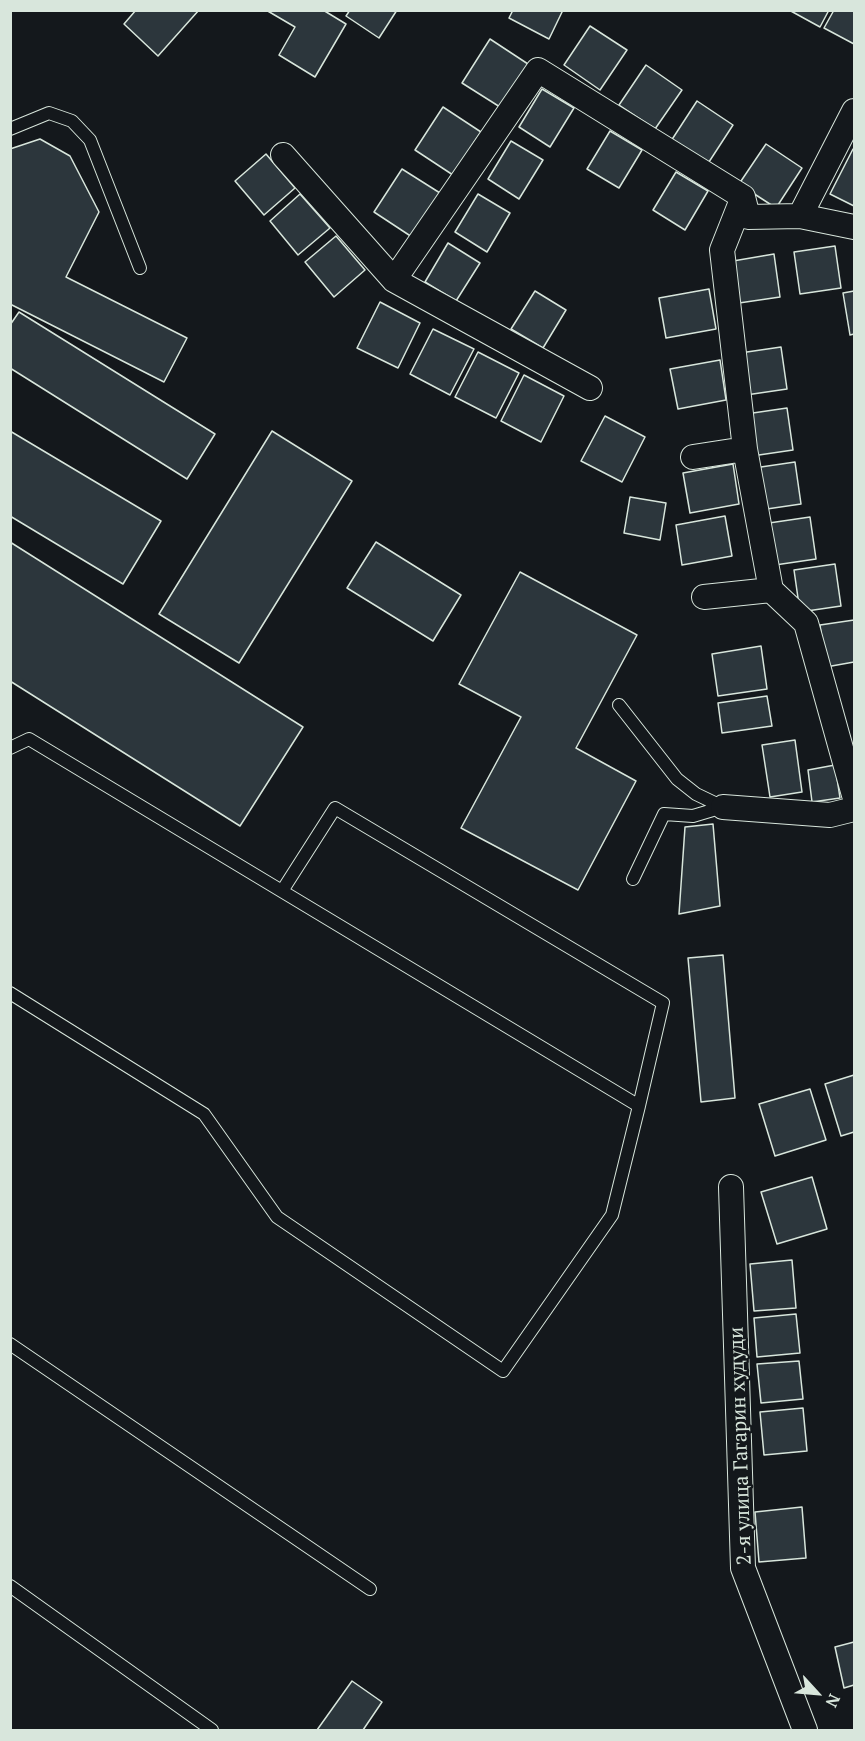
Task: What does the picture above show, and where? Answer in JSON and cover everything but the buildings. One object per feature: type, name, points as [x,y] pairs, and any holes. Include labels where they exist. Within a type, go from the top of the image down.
[{"type":"street","points":[[394,280],[538,70],[743,197],[748,218],[800,216],[855,226]]},
{"type":"street","points":[[800,216],[855,111]]},
{"type":"street","points":[[283,156],[394,280],[590,388]]},
{"type":"street","points":[[743,197],[722,250],[745,448],[771,590],[806,623],[855,795]]},
{"type":"street","points":[[693,457],[745,448]]},
{"type":"street","points":[[704,597],[771,590]]},
{"type":"street","points":[[723,807],[830,815],[855,808]]},
{"type":"street","name":"2-я улица Гагарин худуди","points":[[731,1187],[743,1569],[804,1731]]},
{"type":"lane","points":[[10,129],[49,112],[72,121],[90,140],[141,268]]},
{"type":"lane","points":[[619,705],[677,779],[696,794],[723,807]]},
{"type":"lane","points":[[10,748],[29,739],[639,1106]]},
{"type":"lane","points":[[633,879],[664,814],[693,816],[723,807]]},
{"type":"lane","points":[[10,993],[204,1114],[277,1217],[503,1371],[612,1215],[663,1003],[335,808],[282,891]]},
{"type":"lane","points":[[10,1344],[370,1589]]},
{"type":"lane","points":[[10,1586],[212,1731]]}]
